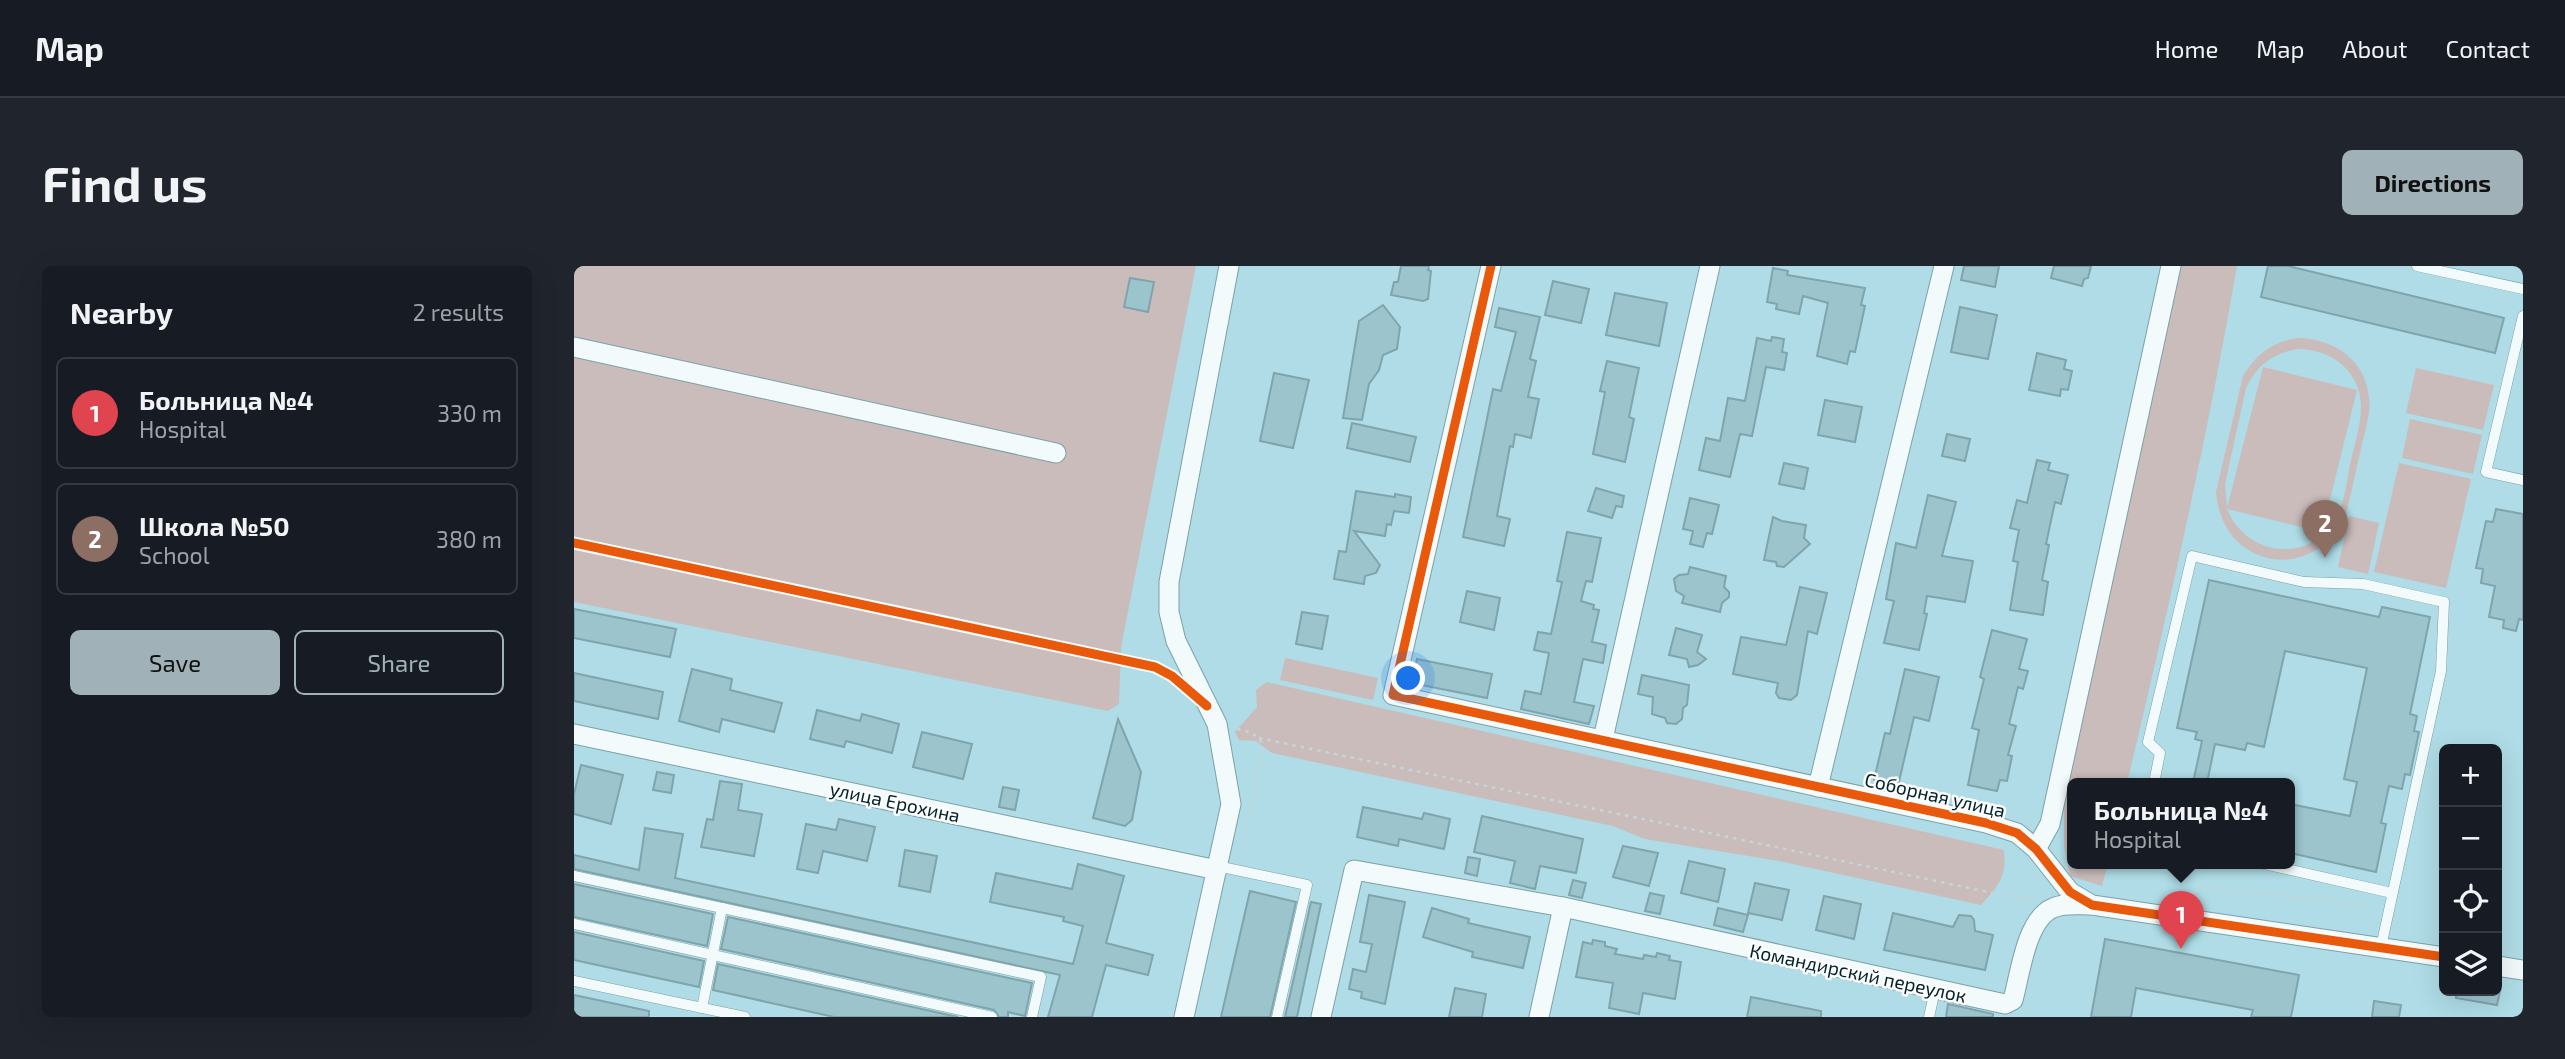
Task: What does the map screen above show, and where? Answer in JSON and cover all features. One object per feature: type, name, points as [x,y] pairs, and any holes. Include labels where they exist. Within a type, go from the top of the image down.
[{"type":"street","points":[[1184,1017],[1231,804],[1217,724],[1176,641],[1169,611],[1169,582],[1229,266]]},
{"type":"street","name":"Соборная улица","points":[[1491,266],[1393,695],[1986,823],[2017,833],[2036,849],[2070,892],[2092,905],[2439,956]]},
{"type":"street","points":[[1603,739],[1710,266]]},
{"type":"street","points":[[1818,787],[1944,266]]},
{"type":"street","points":[[2036,849],[2050,824],[2171,266]]},
{"type":"street","points":[[574,347],[1056,453]]},
{"type":"street","name":"улица Ерохина","points":[[574,734],[1217,868]]},
{"type":"street","name":"Командирский переулок","points":[[1321,1017],[1354,870],[1563,907],[1935,990],[2010,1003],[2028,938],[2043,914],[2063,905],[2092,905]]},
{"type":"street","points":[[1539,1017],[1563,907]]},
{"type":"street","points":[[2502,967],[2523,970]]},
{"type":"lane","points":[[2417,266],[2523,289]]},
{"type":"lane","points":[[2523,316],[2486,472],[2523,480]]},
{"type":"lane","points":[[2155,778],[2160,752],[2148,742],[2192,556],[2304,582],[2363,584],[2444,602],[2441,671],[2381,947]]},
{"type":"lane","points":[[1217,868],[1307,885],[1277,1017]]},
{"type":"lane","points":[[2286,869],[2392,894]]},
{"type":"lane","points":[[574,876],[1041,977],[1032,1017]]},
{"type":"lane","points":[[702,1007],[722,908]]},
{"type":"lane","points":[[574,924],[992,1017]]},
{"type":"lane","points":[[574,981],[746,1017]]},
{"type":"lane","points":[[1929,1017],[1935,990]]},
{"type":"path","points":[[574,543],[1155,667],[1179,681],[1207,706]]},
{"type":"path","points":[[574,548],[1153,672],[1182,690]]},
{"type":"path","points":[[1217,724],[1249,732],[1259,738],[2017,898],[2036,898],[2063,883]]},
{"type":"path","points":[[1204,1017],[1264,754],[1264,745],[1259,738]]},
{"type":"path","points":[[2194,906],[2195,887],[2389,906]]},
{"type":"path","points":[[2502,947],[2523,950]]},
{"type":"shaded area","points":[[574,266],[1196,266],[1121,647],[1119,704],[1108,711],[574,602]]},
{"type":"shaded area","points":[[2180,266],[2237,266],[2186,525],[2128,778],[2068,778]]},
{"type":"shaded area","points":[[2299,338],[2324,342],[2346,354],[2362,373],[2367,385],[2369,409],[2346,514],[2332,537],[2313,551],[2293,559],[2272,559],[2252,552],[2234,538],[2222,518],[2216,492],[2243,376],[2266,350]],"holes":[[[2298,349],[2310,350],[2332,358],[2350,373],[2360,394],[2359,429],[2342,505],[2331,526],[2319,538],[2304,546],[2274,548],[2259,544],[2246,535],[2235,524],[2227,509],[2322,532],[2357,390],[2263,367],[2227,508],[2225,484],[2250,380],[2261,367],[2273,357]]]},
{"type":"shaded area","points":[[2416,368],[2494,385],[2483,430],[2406,413]]},
{"type":"shaded area","points":[[2410,419],[2482,435],[2473,474],[2402,458]]},
{"type":"shaded area","points":[[2399,463],[2471,479],[2446,588],[2374,572]]},
{"type":"shaded area","points":[[2349,516],[2379,523],[2368,574],[2338,567]]},
{"type":"shaded area","points":[[1285,658],[1378,678],[1373,700],[1280,680]]},
{"type":"shaded area","points":[[1267,682],[2004,850],[2003,874],[1981,905],[1779,861],[1645,839],[1613,826],[1272,753],[1256,741],[1239,740],[1235,732],[1257,707],[1256,690]]},
{"type":"shaded area","points":[[2067,782],[2067,861],[2064,846],[2064,796]]},
{"type":"shaded area","points":[[2069,869],[2106,869],[2102,886],[2070,876]]},
{"type":"building","points":[[1401,266],[1429,266],[1428,270],[1431,271],[1428,299],[1423,301],[1391,295],[1394,282],[1398,282]]},
{"type":"building","points":[[1964,266],[1999,266],[1995,287],[1961,280]]},
{"type":"building","points":[[2054,266],[2091,266],[2088,278],[2084,279],[2082,286],[2051,278]]},
{"type":"building","points":[[2268,266],[2288,266],[2504,318],[2495,353],[2261,297]]},
{"type":"building","points":[[1773,268],[1788,271],[1787,275],[1865,288],[1861,305],[1865,306],[1855,352],[1850,351],[1847,364],[1817,356],[1828,303],[1803,296],[1799,314],[1776,309],[1777,304],[1767,302]]},
{"type":"building","points":[[1130,278],[1154,282],[1148,312],[1124,307]]},
{"type":"building","points":[[1553,281],[1589,289],[1581,323],[1545,315]]},
{"type":"building","points":[[1615,293],[1667,303],[1659,346],[1606,335]]},
{"type":"building","points":[[1383,305],[1400,327],[1397,349],[1383,355],[1379,370],[1369,384],[1362,420],[1343,418],[1359,321]]},
{"type":"building","points":[[1960,307],[1997,315],[1988,359],[1951,352]]},
{"type":"building","points":[[1499,308],[1540,317],[1530,359],[1536,361],[1528,397],[1539,399],[1531,438],[1515,434],[1513,447],[1510,446],[1497,516],[1510,519],[1504,546],[1463,537],[1493,389],[1501,391],[1516,332],[1495,327]]},
{"type":"building","points":[[1772,337],[1784,339],[1782,352],[1787,353],[1784,370],[1766,367],[1752,436],[1740,434],[1730,477],[1699,470],[1706,438],[1720,441],[1728,398],[1745,401],[1757,338],[1771,341]]},
{"type":"building","points":[[2037,353],[2066,360],[2064,369],[2072,371],[2068,390],[2061,389],[2060,396],[2029,390]]},
{"type":"building","points":[[1607,361],[1639,368],[1629,417],[1634,419],[1625,462],[1593,454],[1605,392],[1600,391]]},
{"type":"building","points":[[1274,373],[1309,380],[1293,448],[1260,441]]},
{"type":"building","points":[[1825,400],[1862,407],[1855,442],[1818,435]]},
{"type":"building","points":[[1352,423],[1416,437],[1410,462],[1347,448]]},
{"type":"building","points":[[1947,434],[1970,439],[1965,461],[1942,456]]},
{"type":"building","points":[[2037,460],[2050,463],[2048,470],[2068,475],[2061,504],[2055,502],[2046,544],[2049,545],[2042,580],[2048,582],[2043,615],[2010,610],[2018,562],[2013,561],[2019,530],[2010,528],[2017,500],[2027,503]]},
{"type":"building","points":[[1784,463],[1808,468],[1804,489],[1779,484]]},
{"type":"building","points":[[1596,488],[1624,496],[1622,507],[1616,506],[1612,518],[1588,511]]},
{"type":"building","points":[[1356,491],[1411,497],[1409,513],[1394,511],[1391,525],[1387,524],[1385,536],[1354,531],[1380,565],[1376,573],[1365,576],[1364,584],[1334,579],[1339,551],[1346,552]]},
{"type":"building","points":[[1928,495],[1956,502],[1942,556],[1973,561],[1965,602],[1927,596],[1924,613],[1927,614],[1919,650],[1884,643],[1894,601],[1886,599],[1896,543],[1916,548]]},
{"type":"building","points":[[1690,498],[1719,505],[1712,534],[1707,533],[1703,547],[1690,544],[1693,531],[1683,529]]},
{"type":"building","points":[[2496,509],[2523,514],[2523,620],[2519,619],[2516,631],[2503,628],[2504,620],[2489,617],[2495,586],[2481,583],[2483,569],[2476,568],[2486,521],[2493,522]]},
{"type":"building","points":[[1773,517],[1806,525],[1804,538],[1810,544],[1784,567],[1764,560]]},
{"type":"building","points":[[1567,532],[1601,538],[1592,582],[1586,581],[1581,601],[1594,605],[1593,609],[1599,610],[1592,642],[1606,645],[1603,663],[1583,659],[1574,702],[1594,706],[1589,724],[1521,709],[1525,691],[1541,694],[1549,653],[1534,650],[1538,632],[1551,634],[1562,582],[1557,581]]},
{"type":"building","points":[[1690,567],[1726,576],[1724,587],[1729,592],[1729,597],[1722,603],[1720,612],[1682,603],[1684,596],[1676,591],[1674,579],[1688,574]]},
{"type":"building","points":[[2209,580],[2379,617],[2382,607],[2430,617],[2410,714],[2417,716],[2414,731],[2419,732],[2410,775],[2405,774],[2402,789],[2389,786],[2381,823],[2386,824],[2376,872],[2295,854],[2295,805],[2350,816],[2357,782],[2344,779],[2367,668],[2285,651],[2264,747],[2247,743],[2245,750],[2215,744],[2208,778],[2194,778],[2202,741],[2195,739],[2197,732],[2177,728]]},
{"type":"building","points":[[1800,587],[1827,593],[1817,634],[1808,631],[1797,695],[1791,700],[1779,698],[1776,693],[1778,683],[1733,674],[1741,637],[1786,645]]},
{"type":"building","points":[[1467,591],[1500,598],[1494,630],[1460,622]]},
{"type":"building","points":[[574,609],[676,629],[670,657],[574,638]]},
{"type":"building","points":[[1302,612],[1328,616],[1322,649],[1296,644]]},
{"type":"building","points":[[1676,628],[1702,635],[1697,652],[1706,659],[1689,667],[1687,659],[1669,655]]},
{"type":"building","points":[[1992,630],[2027,639],[2019,669],[2028,671],[2023,689],[2018,687],[2009,724],[2016,726],[2008,755],[2012,756],[2007,781],[2000,780],[1997,791],[1968,785],[1979,730],[1972,728],[1984,679],[1980,677]]},
{"type":"building","points":[[1417,659],[1492,674],[1487,698],[1411,683]]},
{"type":"building","points":[[692,669],[732,679],[730,690],[782,703],[774,732],[722,719],[719,732],[679,721]]},
{"type":"building","points":[[1905,669],[1939,677],[1929,721],[1914,717],[1898,786],[1874,780],[1885,733],[1890,734]]},
{"type":"building","points":[[574,673],[663,692],[658,719],[574,701]]},
{"type":"building","points":[[1642,675],[1689,685],[1687,705],[1683,708],[1682,719],[1676,724],[1667,723],[1665,718],[1652,714],[1653,697],[1638,694]]},
{"type":"building","points":[[817,710],[860,721],[862,714],[899,724],[892,753],[846,741],[844,747],[810,739]]},
{"type":"building","points":[[1118,719],[1141,772],[1132,820],[1125,826],[1093,818]]},
{"type":"building","points":[[922,732],[972,744],[963,779],[913,767]]},
{"type":"building","points":[[581,765],[623,775],[611,824],[574,814],[574,794]]},
{"type":"building","points":[[657,772],[674,775],[671,793],[653,790]]},
{"type":"building","points":[[720,781],[742,784],[738,810],[762,814],[754,856],[701,847],[707,819],[713,820]]},
{"type":"building","points":[[1003,787],[1019,790],[1015,810],[999,807]]},
{"type":"building","points":[[1363,807],[1422,819],[1424,813],[1450,819],[1444,849],[1399,839],[1398,846],[1357,837]]},
{"type":"building","points":[[1482,816],[1583,839],[1576,873],[1540,866],[1535,889],[1510,883],[1515,861],[1474,852]]},
{"type":"building","points":[[839,819],[875,827],[867,861],[823,851],[818,873],[797,869],[806,824],[836,830]]},
{"type":"building","points":[[645,828],[683,834],[675,878],[1073,964],[1083,926],[1063,921],[1064,917],[990,902],[996,873],[1072,889],[1078,864],[1124,876],[1106,943],[1153,955],[1148,975],[1106,965],[1092,1017],[1048,1017],[1060,975],[574,869],[574,855],[639,870]]},
{"type":"building","points":[[1623,846],[1658,853],[1649,886],[1613,877]]},
{"type":"building","points":[[905,850],[937,856],[930,892],[899,886]]},
{"type":"building","points":[[1468,857],[1480,859],[1477,876],[1465,873]]},
{"type":"building","points":[[1689,861],[1725,869],[1718,902],[1681,893]]},
{"type":"building","points":[[1573,880],[1586,883],[1582,898],[1569,895]]},
{"type":"building","points":[[1755,883],[1789,890],[1782,920],[1748,913]]},
{"type":"building","points":[[574,884],[713,914],[707,946],[574,917]]},
{"type":"building","points":[[1250,891],[1296,902],[1270,1017],[1221,1017]]},
{"type":"building","points":[[1650,893],[1664,896],[1660,914],[1645,911]]},
{"type":"building","points":[[1369,895],[1405,902],[1385,1004],[1361,998],[1362,992],[1349,989],[1353,969],[1366,972],[1372,944],[1360,942]]},
{"type":"building","points":[[1824,896],[1861,904],[1854,939],[1816,930]]},
{"type":"building","points":[[1311,902],[1321,904],[1297,1017],[1285,1017]]},
{"type":"building","points":[[1432,908],[1469,919],[1468,923],[1530,937],[1523,968],[1472,957],[1473,952],[1423,937]]},
{"type":"building","points":[[1718,908],[1748,915],[1743,932],[1714,925]]},
{"type":"building","points":[[1893,913],[1953,927],[1959,915],[1971,916],[1975,931],[1993,935],[1985,970],[1884,950]]},
{"type":"building","points":[[728,917],[1032,983],[1025,1016],[1008,1012],[1008,1017],[999,1017],[994,1010],[721,949]]},
{"type":"building","points":[[574,932],[704,961],[699,987],[574,960]]},
{"type":"building","points":[[2105,939],[2299,975],[2291,1017],[2251,1017],[2253,1010],[2136,988],[2131,1017],[2091,1017]]},
{"type":"building","points":[[1593,940],[1605,942],[1605,946],[1617,949],[1615,954],[1643,959],[1644,955],[1656,957],[1657,953],[1670,956],[1669,960],[1681,962],[1675,999],[1643,993],[1639,1014],[1609,1008],[1613,983],[1576,977],[1583,942],[1592,944]]},
{"type":"building","points":[[718,964],[958,1017],[834,1017],[713,990]]},
{"type":"building","points":[[1455,988],[1486,994],[1482,1017],[1449,1017]]},
{"type":"building","points":[[574,995],[649,1011],[649,1017],[574,1017]]},
{"type":"building","points":[[2456,996],[2499,996],[2497,1005]]},
{"type":"building","points":[[1751,997],[1821,1011],[1821,1017],[1747,1017]]},
{"type":"building","points":[[2374,1001],[2401,1005],[2399,1017],[2372,1017]]},
{"type":"building","points":[[1948,1004],[1993,1014],[1993,1017],[1946,1017]]},
{"type":"cycle path","points":[[1491,266],[1393,695],[1986,823],[2017,833],[2036,849],[2070,892],[2092,905],[2439,956]]},
{"type":"cycle path","points":[[574,543],[1155,667],[1172,676],[1207,706]]},
{"type":"place","name":"Школа №50","points":[[2325,558]]},
{"type":"place","name":"Больница №4","points":[[2181,949]]}]
